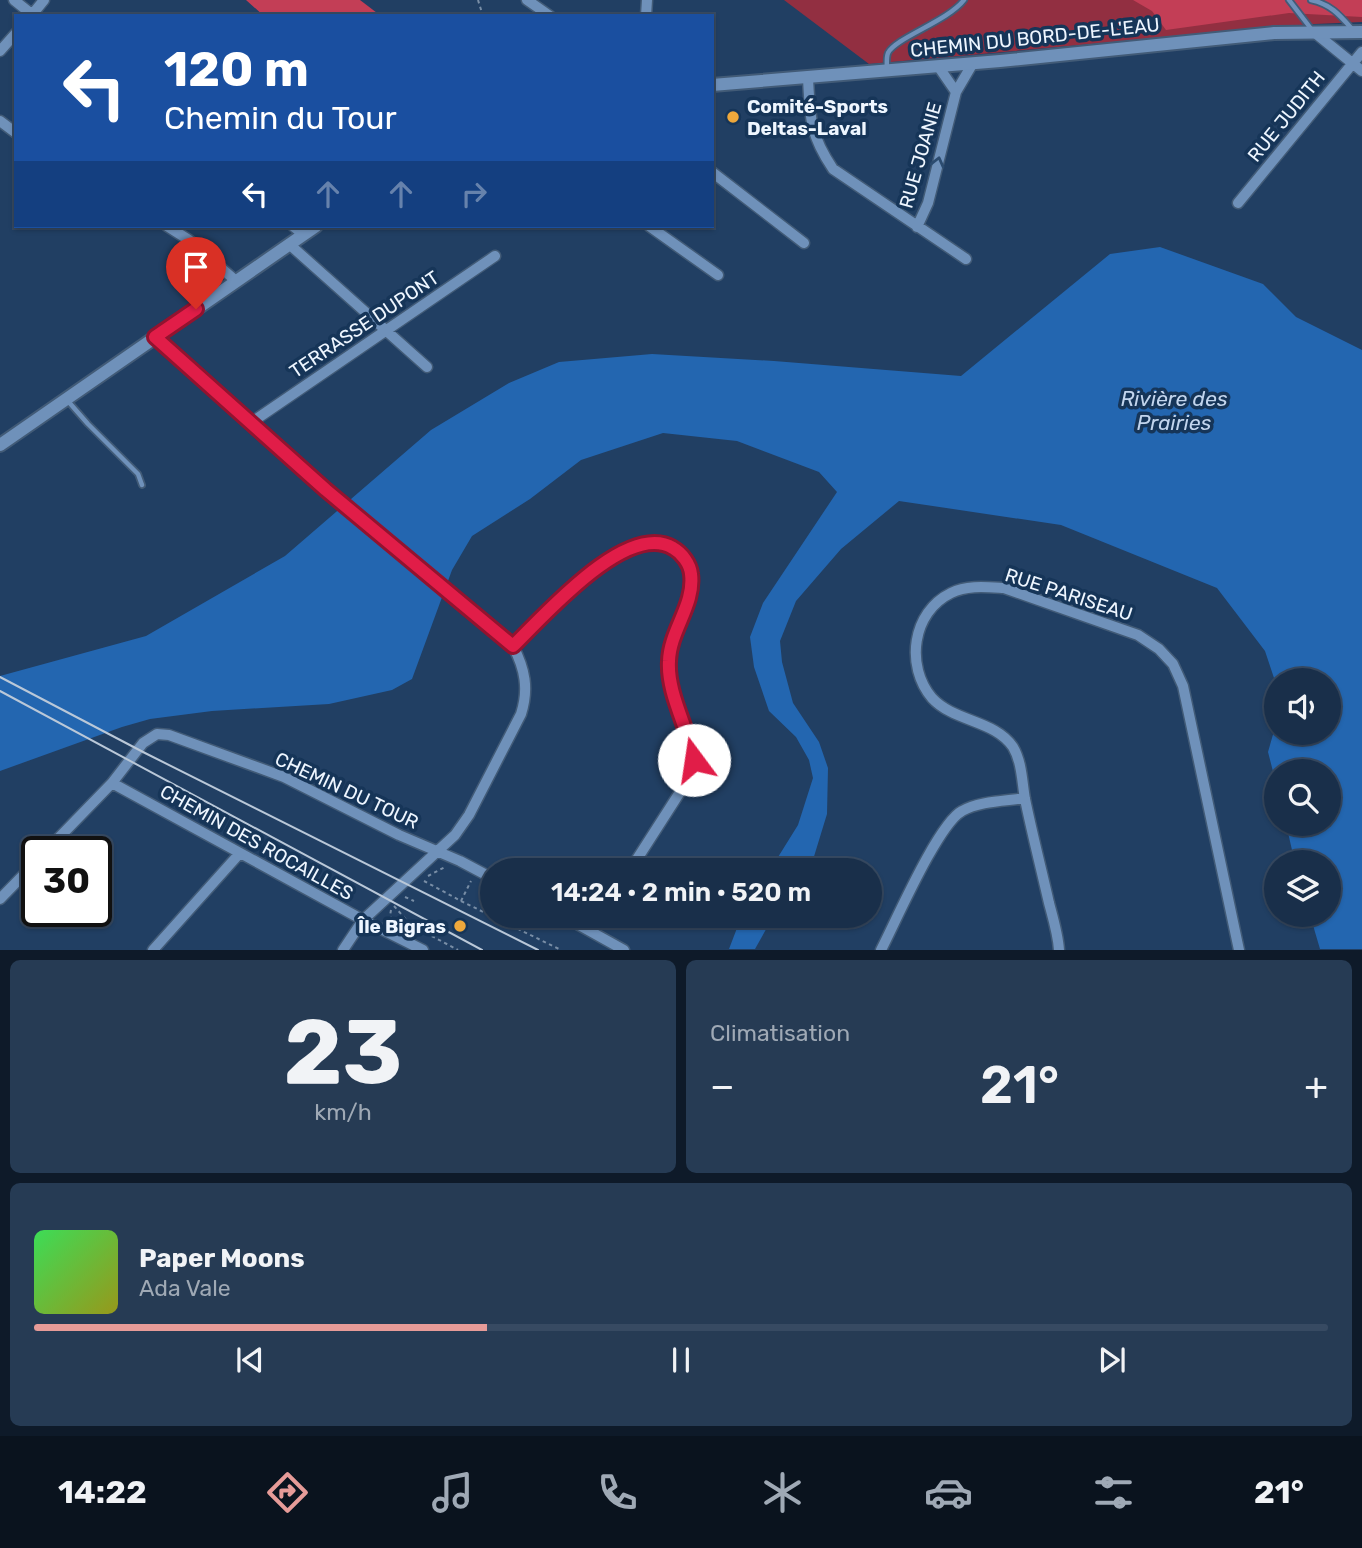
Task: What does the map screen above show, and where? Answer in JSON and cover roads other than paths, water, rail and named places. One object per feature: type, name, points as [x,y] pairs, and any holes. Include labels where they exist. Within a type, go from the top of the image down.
[{"type":"street","points":[[15,0],[31,14]]},
{"type":"street","points":[[33,14],[44,0]]},
{"type":"street","points":[[527,0],[547,14]]},
{"type":"street","points":[[1313,32],[1362,71]]},
{"type":"street","name":"CHEMIN DU BORD-DE-L'EAU","points":[[714,85],[887,71],[1274,33],[1360,34]]},
{"type":"street","points":[[0,51],[14,35]]},
{"type":"street","name":"RUE JUDITH","points":[[1238,203],[1362,52]]},
{"type":"street","name":"RUE JOANIE","points":[[917,227],[928,202],[956,92],[973,63]]},
{"type":"street","name":"RUE JOANIE","points":[[939,66],[956,92]]},
{"type":"street","points":[[808,78],[810,123],[820,149],[833,169],[967,259]]},
{"type":"street","points":[[714,174],[804,243]]},
{"type":"street","points":[[170,228],[190,240],[236,281]]},
{"type":"street","points":[[652,228],[718,275]]},
{"type":"street","points":[[0,445],[289,244],[298,230]]},
{"type":"street","points":[[289,244],[427,367]]},
{"type":"street","name":"TERRASSE DUPONT","points":[[251,422],[495,256]]},
{"type":"street","points":[[155,337],[326,490],[513,646],[521,662],[526,683],[526,698],[521,714],[469,816],[439,851],[363,920],[343,950]]},
{"type":"street","points":[[513,646],[569,590],[622,552],[641,544],[666,544],[677,550],[690,569],[690,599],[672,643],[669,661],[670,680],[691,742],[694,760],[691,775],[638,858]]},
{"type":"street","name":"RUE PARISEAU","points":[[1059,950],[1018,757],[1012,745],[1000,734],[947,711],[932,697],[921,681],[915,659],[916,639],[926,615],[952,592],[983,587],[1004,589],[1138,635],[1159,649],[1174,664],[1183,685],[1239,950]]},
{"type":"street","name":"CHEMIN DU TOUR","points":[[61,836],[112,783],[142,743],[157,734],[169,735],[284,777],[480,872]]},
{"type":"street","name":"CHEMIN DES ROCAILLES","points":[[112,783],[423,950]]},
{"type":"street","points":[[881,950],[950,821],[961,811],[977,806],[1025,798]]},
{"type":"street","points":[[153,950],[240,853]]},
{"type":"street","points":[[0,899],[21,877]]},
{"type":"street","points":[[585,928],[624,950]]},
{"type":"lane","points":[[887,71],[887,56],[894,46],[940,21],[964,0]]},
{"type":"lane","points":[[1289,0],[1313,32]]},
{"type":"lane","points":[[1311,0],[1335,10],[1360,34]]},
{"type":"lane","points":[[66,399],[138,474],[142,485]]},
{"type":"water","name":"Rivière des Prairies","points":[[1160,247],[1263,284],[1296,317],[1362,350],[1362,949],[1320,949],[1314,927],[1341,927],[1341,850],[1292,850],[1289,836],[1341,836],[1341,759],[1270,759],[1268,752],[1270,745],[1341,745],[1341,668],[1271,668],[1265,651],[1217,588],[1061,525],[899,501],[841,549],[796,601],[780,641],[782,662],[793,703],[819,742],[828,768],[827,814],[814,858],[777,858],[798,825],[813,778],[809,760],[796,737],[769,711],[754,667],[750,637],[763,603],[837,492],[819,472],[737,441],[663,433],[581,460],[530,499],[472,536],[452,570],[412,679],[392,690],[329,704],[212,711],[150,719],[0,771],[0,676],[146,636],[285,556],[431,430],[509,383],[559,362],[652,354],[961,376],[1110,254]]},
{"type":"water","points":[[737,928],[767,928],[755,949],[729,949]]},
{"type":"tram line","points":[[0,677],[145,753],[538,950]]},
{"type":"tram line","points":[[0,691],[482,950]]},
{"type":"place","name":"Comité-Sports Deltas-Laval","points":[[733,117]]},
{"type":"place","name":"Île Bigras","points":[[460,926]]}]
